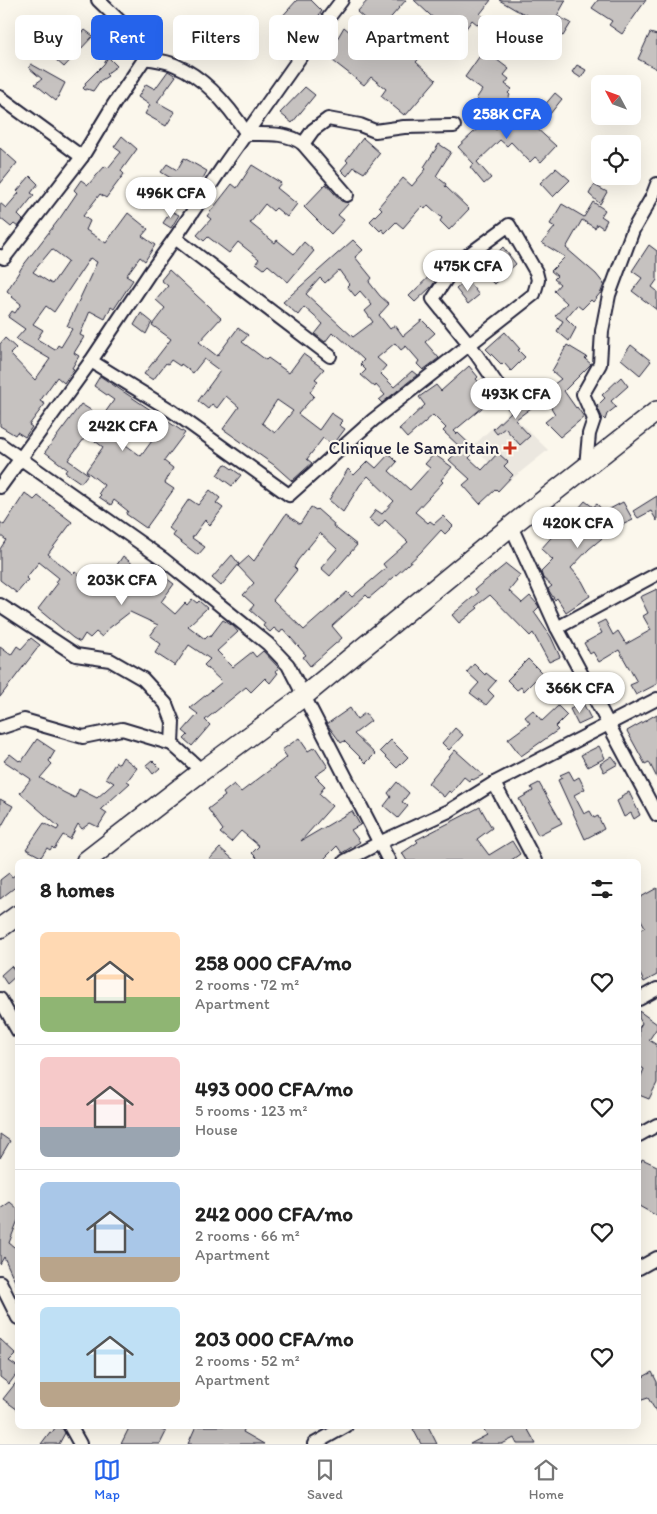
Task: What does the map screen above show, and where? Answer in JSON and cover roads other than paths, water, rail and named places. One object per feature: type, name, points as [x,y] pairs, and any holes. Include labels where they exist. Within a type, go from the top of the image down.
[{"type":"street","points":[[98,0],[113,15]]},
{"type":"street","points":[[0,486],[92,360],[151,271],[342,0]]},
{"type":"street","points":[[1,259],[82,157],[144,60]]},
{"type":"street","points":[[154,60],[175,65],[206,84],[235,115],[247,134]]},
{"type":"street","points":[[0,97],[82,157]]},
{"type":"street","points":[[303,144],[313,130],[328,119],[360,125],[375,131],[404,127],[454,126]]},
{"type":"street","points":[[247,134],[274,134],[295,138],[303,144],[347,195]]},
{"type":"street","points":[[586,466],[589,434],[594,419],[583,394],[600,364],[602,331],[609,295],[633,230],[652,197],[657,184]]},
{"type":"street","points":[[92,360],[172,410],[289,495],[373,420],[470,345],[534,294],[538,280],[536,272],[509,225],[456,264],[433,299],[470,345],[503,393]]},
{"type":"street","points":[[175,238],[330,356]]},
{"type":"street","points":[[89,859],[202,771],[304,696],[511,526],[657,411]]},
{"type":"street","points":[[0,444],[163,559],[268,644],[288,664],[388,859]]},
{"type":"street","points":[[511,526],[557,628],[657,815]]},
{"type":"street","points":[[557,628],[657,574]]},
{"type":"street","points":[[0,604],[76,654],[110,660],[143,679],[166,704],[173,722],[172,744]]},
{"type":"street","points":[[349,859],[449,811],[494,783],[657,699]]},
{"type":"street","points":[[0,728],[24,720],[83,737],[122,729],[172,744],[202,771]]},
{"type":"street","points":[[494,783],[534,859]]},
{"type":"street","points":[[0,928],[15,917]]},
{"type":"street","points":[[641,998],[657,989]]},
{"type":"street","points":[[0,999],[15,1026]]},
{"type":"street","points":[[641,1134],[657,1125]]},
{"type":"street","points":[[641,1267],[657,1258]]},
{"type":"street","points":[[0,1282],[15,1312]]},
{"type":"street","points":[[76,1429],[80,1444]]},
{"type":"street","points":[[314,1444],[341,1429]]},
{"type":"place","name":"Clinique le Samaritain","points":[[510,448]]}]
